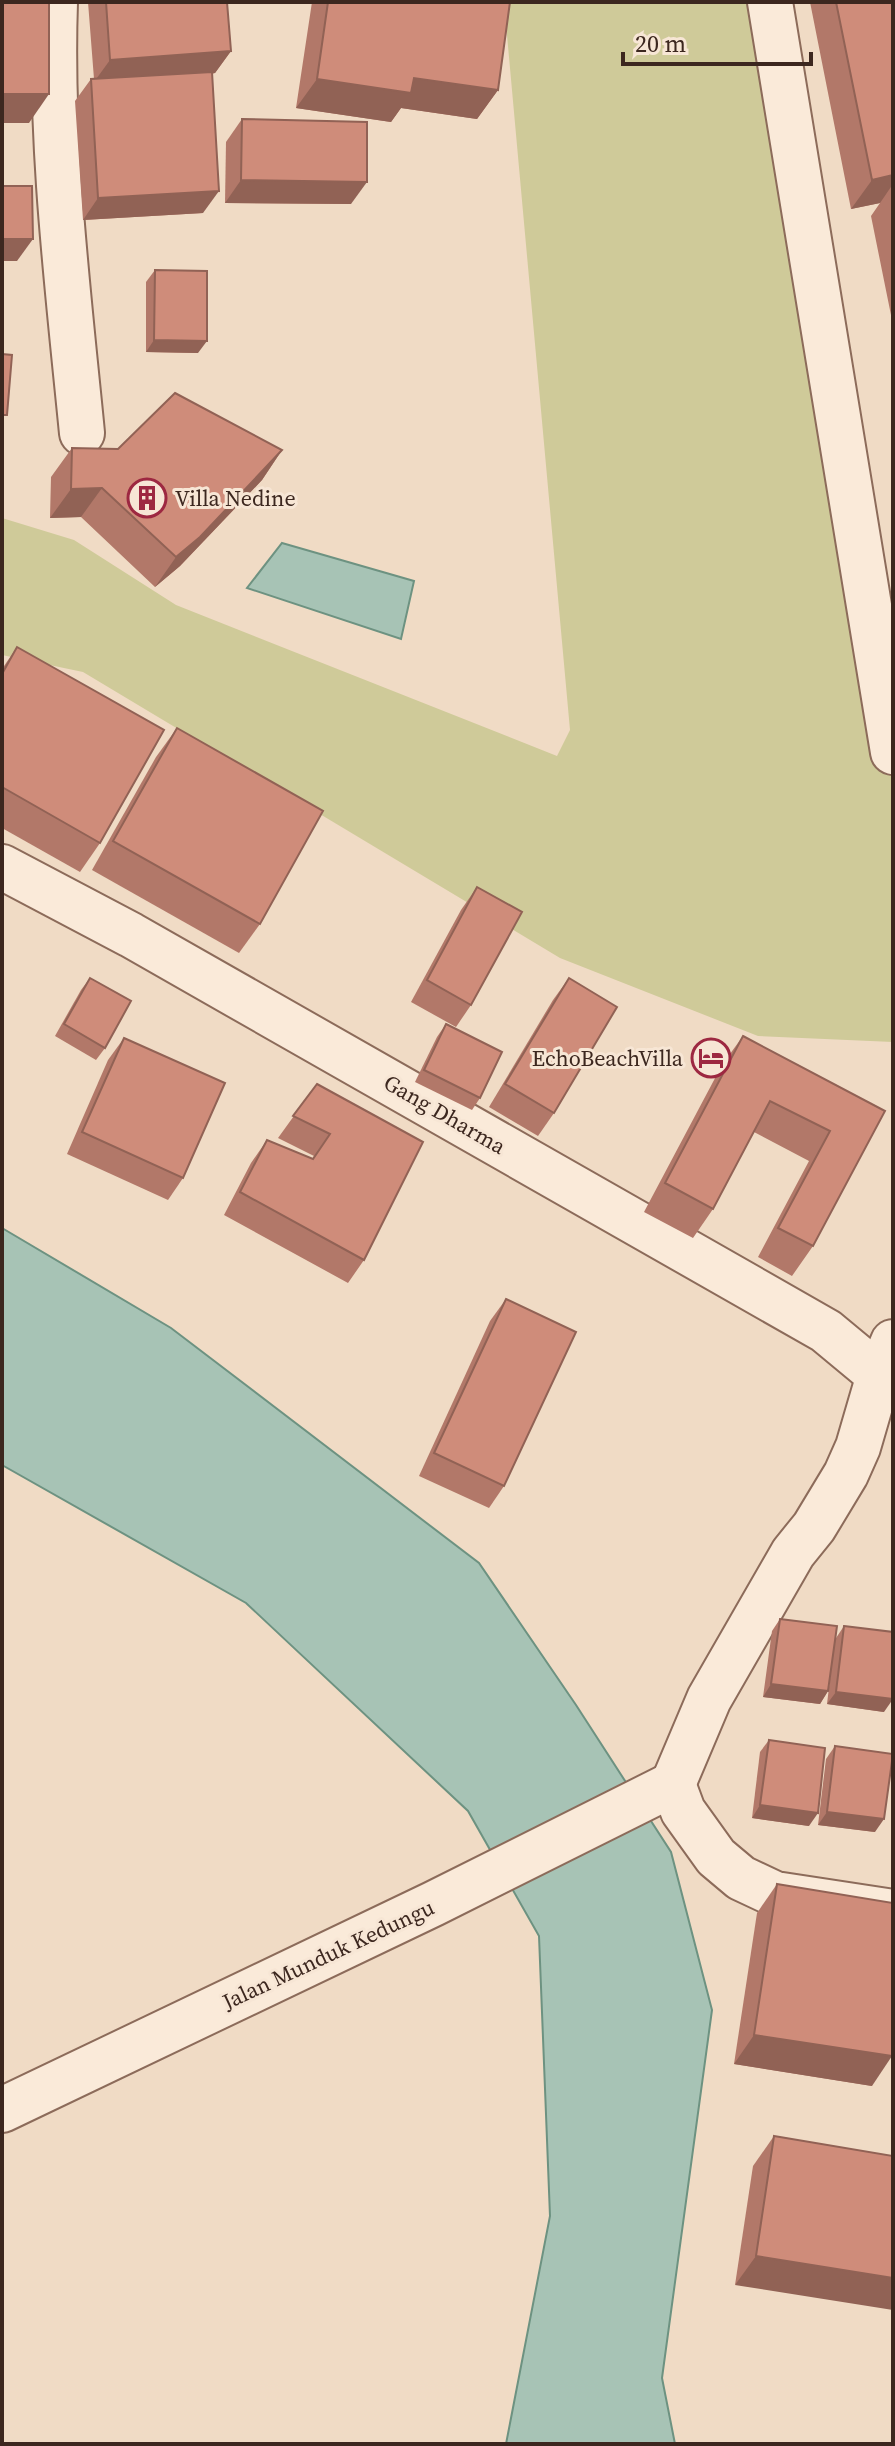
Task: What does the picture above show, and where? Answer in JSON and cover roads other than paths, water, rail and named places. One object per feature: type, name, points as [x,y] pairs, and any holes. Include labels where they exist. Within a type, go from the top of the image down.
[{"type":"street","points":[[55,2],[55,120],[60,207],[82,433]]},
{"type":"street","points":[[770,2],[893,752]]},
{"type":"street","name":"Gang Dharma","points":[[2,867],[131,935],[826,1331],[886,1359]]},
{"type":"street","points":[[886,1359],[858,1447],[846,1474],[814,1527],[793,1553],[709,1699],[663,1790],[683,1811],[716,1857],[741,1878],[775,1894],[893,1912]]},
{"type":"street","name":"Jalan Munduk Kedungu","points":[[2,2110],[663,1790]]},
{"type":"place","name":"Villa Nedine","points":[[147,498]]},
{"type":"place","name":"EchoBeachVilla","points":[[711,1058]]}]
